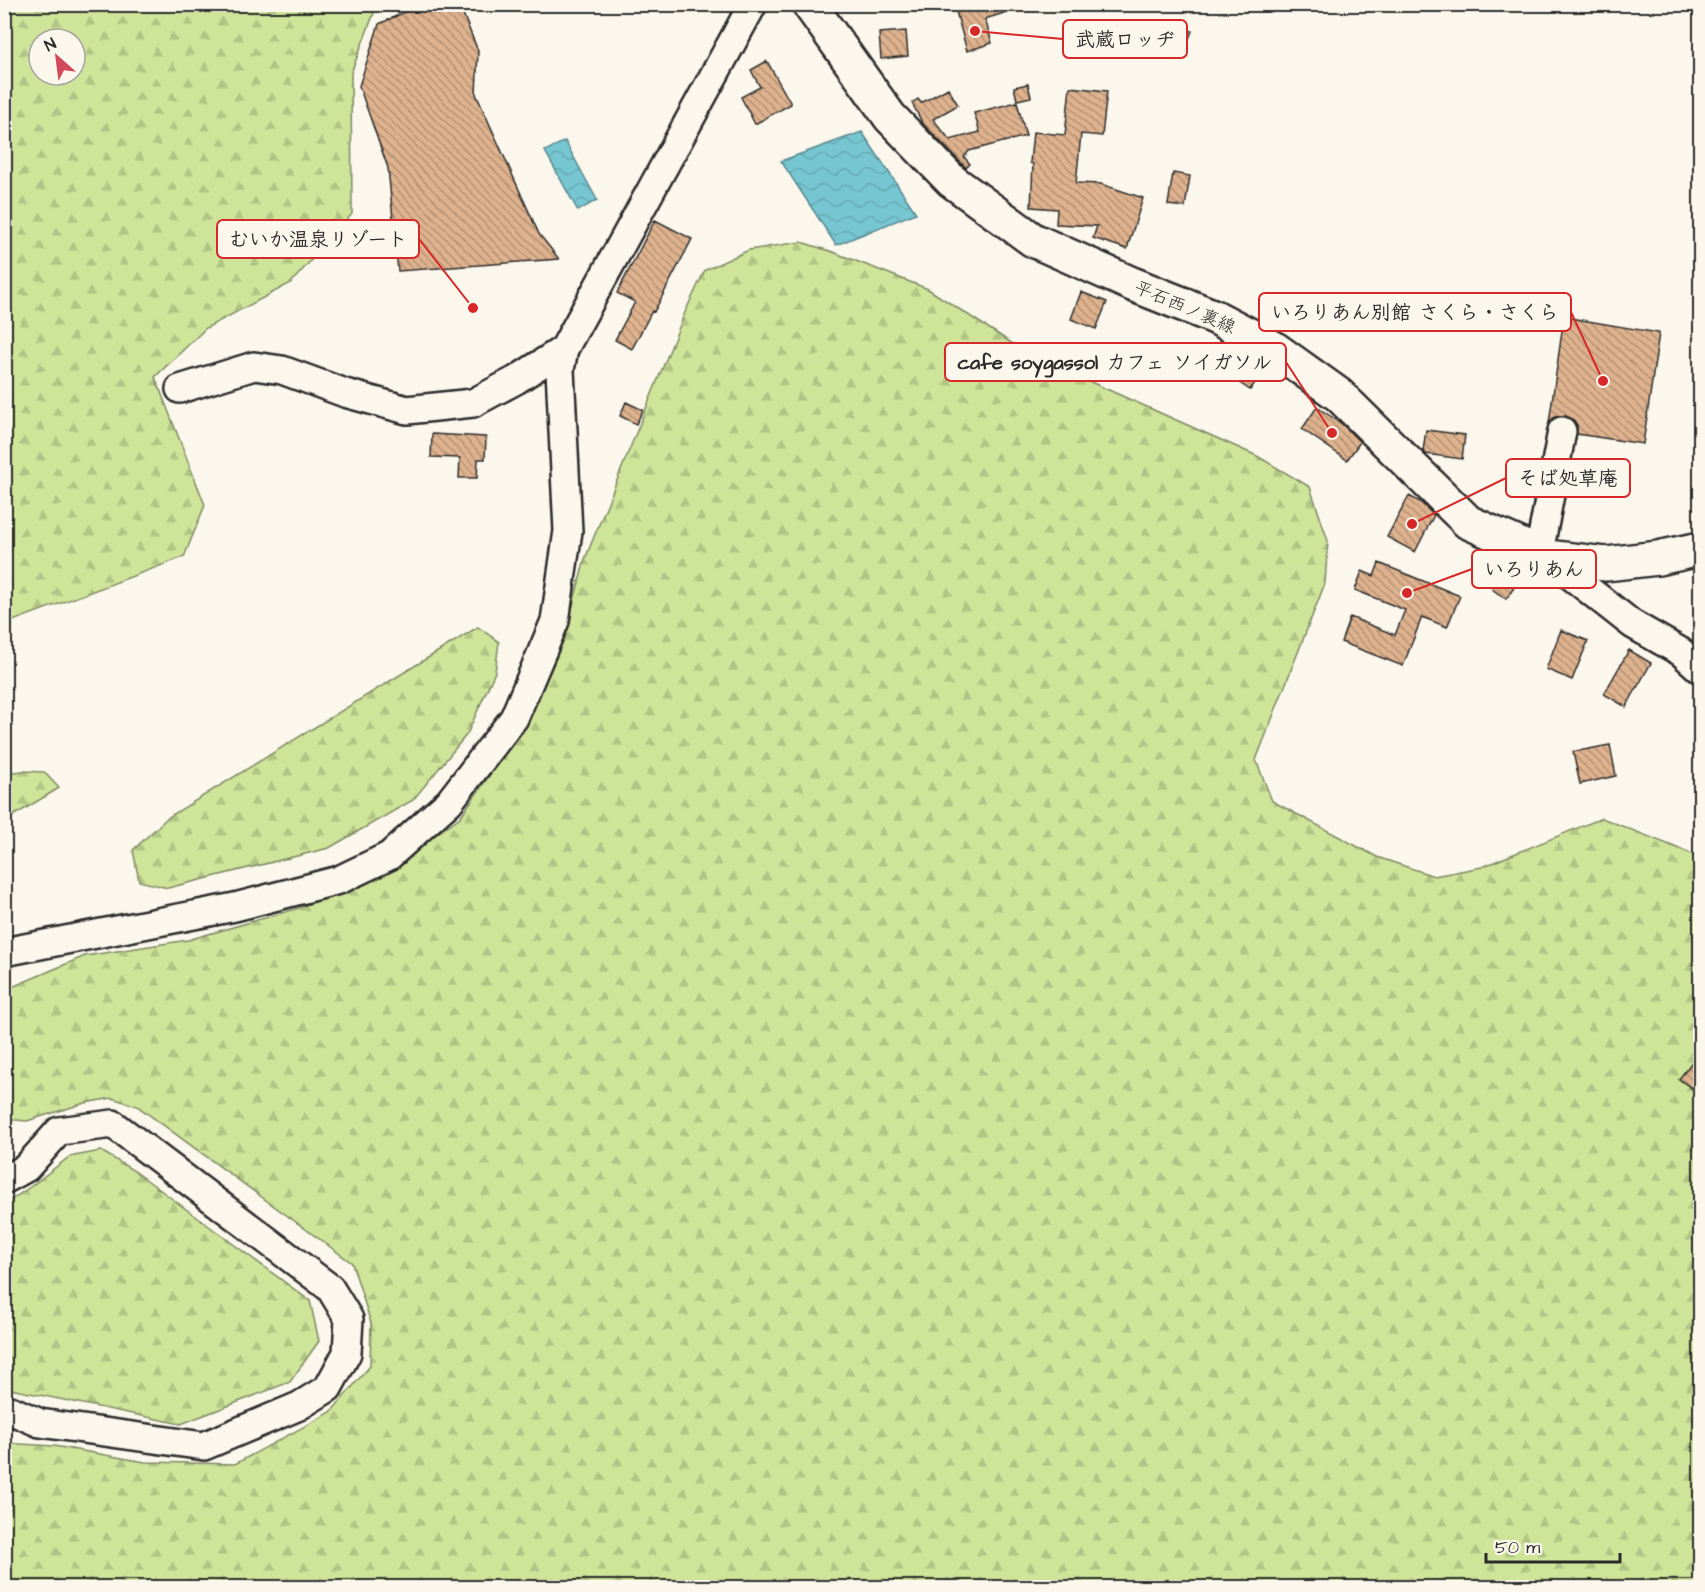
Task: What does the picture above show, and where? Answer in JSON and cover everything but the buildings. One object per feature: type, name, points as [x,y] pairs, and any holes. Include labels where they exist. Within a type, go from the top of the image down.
[{"type":"main road","name":"平石西ノ裏線","points":[[809,4],[890,117],[952,180],[1033,240],[1132,284],[1215,317],[1272,347],[1339,394],[1468,522],[1543,555],[1606,564],[1658,558],[1701,549]]},
{"type":"street","points":[[4,952],[235,907],[339,880],[389,856],[449,802],[514,718],[555,621],[568,531],[560,370],[564,349],[753,4]]},
{"type":"street","points":[[180,389],[255,366],[282,370],[345,393],[407,410],[473,404],[564,349]]},
{"type":"street","points":[[1562,431],[1543,555],[1632,624],[1681,652],[1701,669]]},
{"type":"street","points":[[4,1180],[26,1168],[59,1131],[113,1124],[330,1288],[349,1319],[347,1353],[328,1388],[299,1406],[204,1446],[40,1423],[10,1410],[4,1410]]},
{"type":"green space","points":[[5,4],[377,5],[351,73],[352,214],[291,283],[206,328],[155,377],[205,505],[184,557],[5,624]]},
{"type":"green space","points":[[801,242],[928,289],[1030,355],[1257,456],[1310,487],[1328,541],[1325,583],[1256,760],[1272,801],[1377,857],[1434,876],[1482,867],[1602,818],[1700,857],[1700,1587],[5,1587],[4,1443],[54,1446],[145,1462],[235,1464],[331,1412],[370,1366],[371,1323],[352,1263],[137,1106],[112,1098],[85,1103],[27,1121],[5,1119],[5,990],[85,956],[188,940],[299,908],[384,872],[460,817],[529,720],[564,639],[585,559],[686,310],[705,270],[749,250]]},
{"type":"green space","points":[[478,627],[499,642],[495,672],[467,734],[413,800],[329,848],[168,888],[139,881],[133,850],[167,818]]},
{"type":"green space","points":[[44,772],[59,788],[5,821],[5,773]]},
{"type":"green space","points":[[101,1151],[136,1172],[310,1301],[319,1341],[290,1382],[181,1424],[5,1388],[5,1204],[69,1157]]},
{"type":"water","points":[[862,132],[916,213],[836,245],[781,161]]},
{"type":"water","points":[[565,141],[597,200],[578,211],[545,151]]},
{"type":"place","name":"武蔵ロッヂ","points":[[975,31]]},
{"type":"place","name":"むいか温泉リゾート","points":[[473,308]]},
{"type":"place","name":"いろりあん別館 さくら・さくら","points":[[1603,381]]},
{"type":"place","name":"cafe soygassol カフェ ソイガソル","points":[[1332,433]]},
{"type":"place","name":"そば処草庵","points":[[1412,524]]},
{"type":"place","name":"いろりあん","points":[[1407,593]]}]
